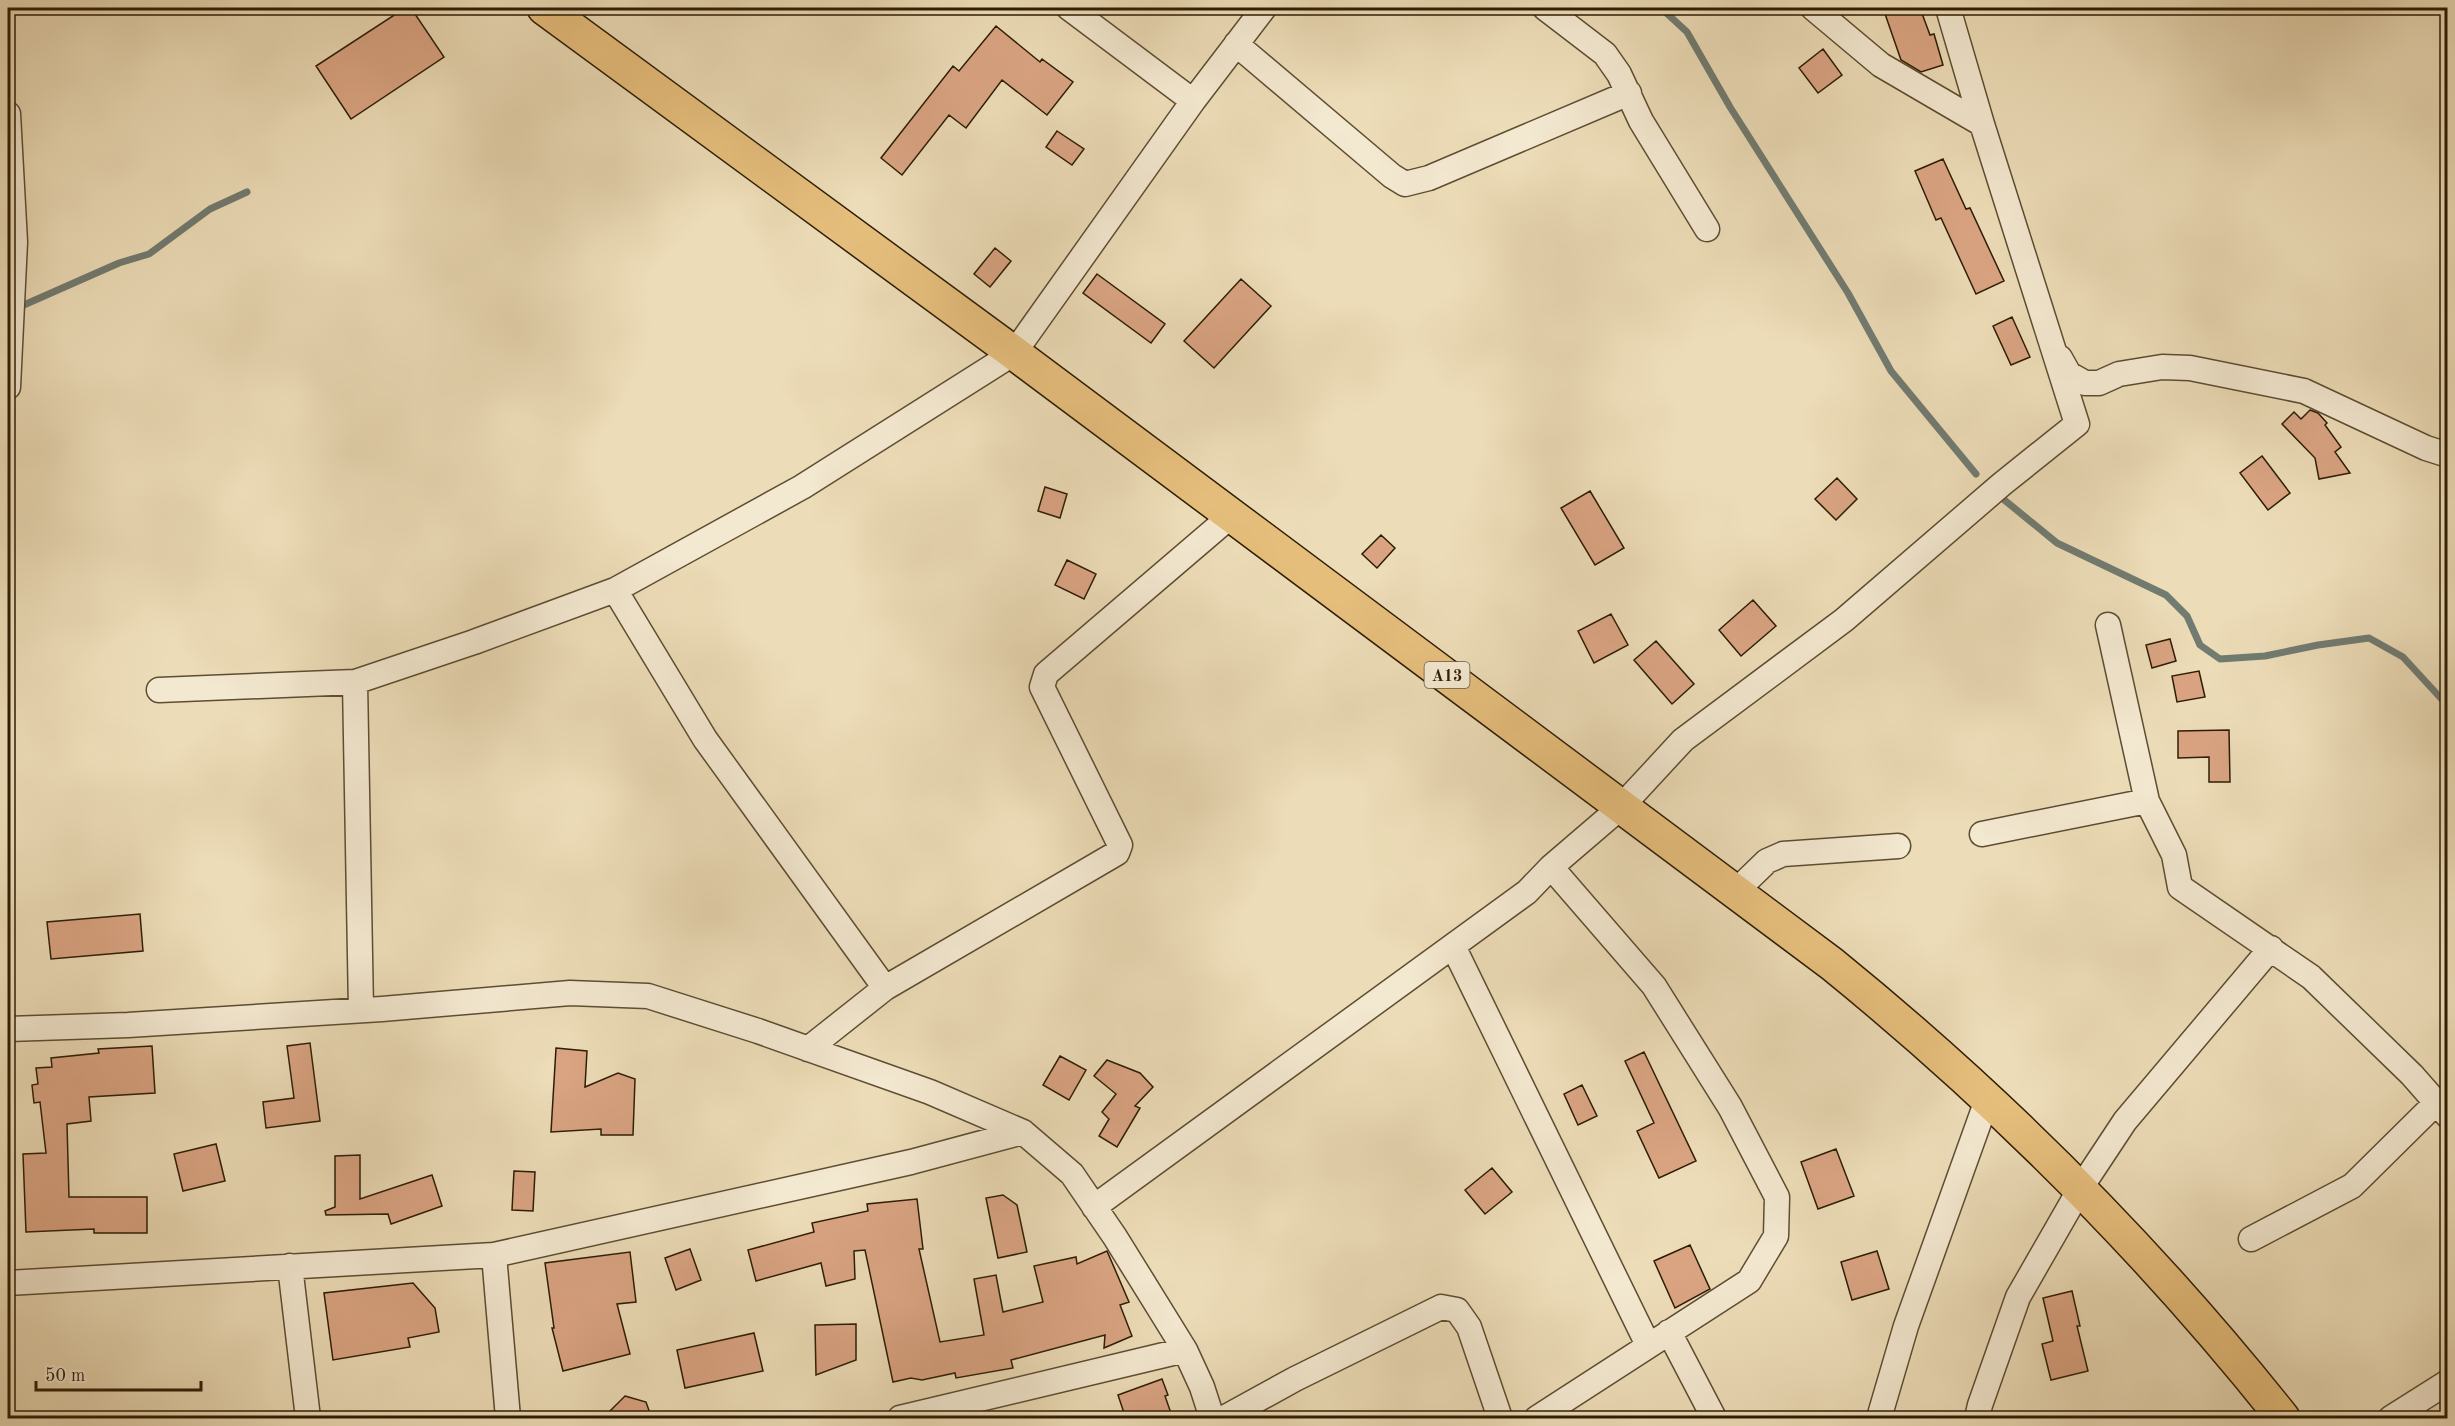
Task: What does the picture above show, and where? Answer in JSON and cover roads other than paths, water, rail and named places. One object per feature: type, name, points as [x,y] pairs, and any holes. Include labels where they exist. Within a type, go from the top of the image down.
[{"type":"highway","name":"A13","points":[[544,8],[1014,353],[1621,807],[1737,891],[1896,1016],[2080,1190],[2161,1275],[2238,1361],[2283,1419]]},
{"type":"street","points":[[1069,8],[1192,101]]},
{"type":"street","points":[[159,690],[355,682],[474,642],[615,590],[802,487],[1014,353],[1192,101],[1264,8]]},
{"type":"street","points":[[1545,8],[1605,54],[1619,74],[1641,121],[1707,229]]},
{"type":"street","points":[[1813,8],[1881,65],[1982,124]]},
{"type":"street","points":[[1094,1207],[1527,892],[1551,867],[1621,807],[1683,740],[1844,620],[2002,484],[2077,424],[1982,124],[1948,8]]},
{"type":"street","points":[[1236,44],[1392,176],[1405,184],[1429,178],[1629,93]]},
{"type":"street","points":[[8,114],[15,242],[8,387]]},
{"type":"street","points":[[2051,343],[2069,374],[2085,384],[2099,383],[2119,374],[2162,367],[2190,368],[2304,391],[2426,448],[2448,455]]},
{"type":"street","points":[[808,1049],[885,988],[1117,853],[1120,845],[1042,687],[1046,674],[1232,515]]},
{"type":"street","points":[[615,590],[705,739],[885,988]]},
{"type":"street","points":[[2108,625],[2147,801],[2174,855],[2180,887],[2311,977],[2412,1075],[2442,1109],[2352,1186],[2251,1239]]},
{"type":"street","points":[[355,682],[361,1010]]},
{"type":"street","points":[[1982,834],[2147,801]]},
{"type":"street","points":[[1737,891],[1767,861],[1783,854],[1898,846]]},
{"type":"street","points":[[1537,1419],[1749,1281],[1776,1236],[1777,1197],[1730,1107],[1654,986],[1551,867]]},
{"type":"street","points":[[1454,946],[1648,1345]]},
{"type":"street","points":[[1977,1419],[2018,1297],[2080,1190],[2125,1121],[2271,948]]},
{"type":"street","points":[[8,1029],[140,1024],[361,1010],[570,993],[648,996],[930,1092],[1023,1132],[1072,1174],[1094,1207],[1185,1350],[1202,1387],[1212,1419]]},
{"type":"street","points":[[1880,1419],[1906,1326],[1987,1100]]},
{"type":"street","points":[[8,1283],[494,1255],[911,1162],[1023,1132]]},
{"type":"street","points":[[494,1255],[508,1419]]},
{"type":"street","points":[[290,1266],[308,1419]]},
{"type":"street","points":[[1224,1419],[1295,1379],[1441,1307],[1457,1310],[1469,1327],[1500,1419]]},
{"type":"street","points":[[1670,1332],[1714,1419]]},
{"type":"street","points":[[900,1419],[1185,1350]]},
{"type":"street","points":[[2391,1419],[2448,1382]]},
{"type":"waterway","points":[[1661,8],[1687,32],[1730,107],[1848,293],[1891,371],[1976,474]]},
{"type":"waterway","points":[[17,308],[119,263],[149,254],[210,209],[247,192]]},
{"type":"waterway","points":[[1997,494],[2057,543],[2166,595],[2187,616],[2200,645],[2220,659],[2265,656],[2318,645],[2369,638],[2403,657],[2448,706]]}]
